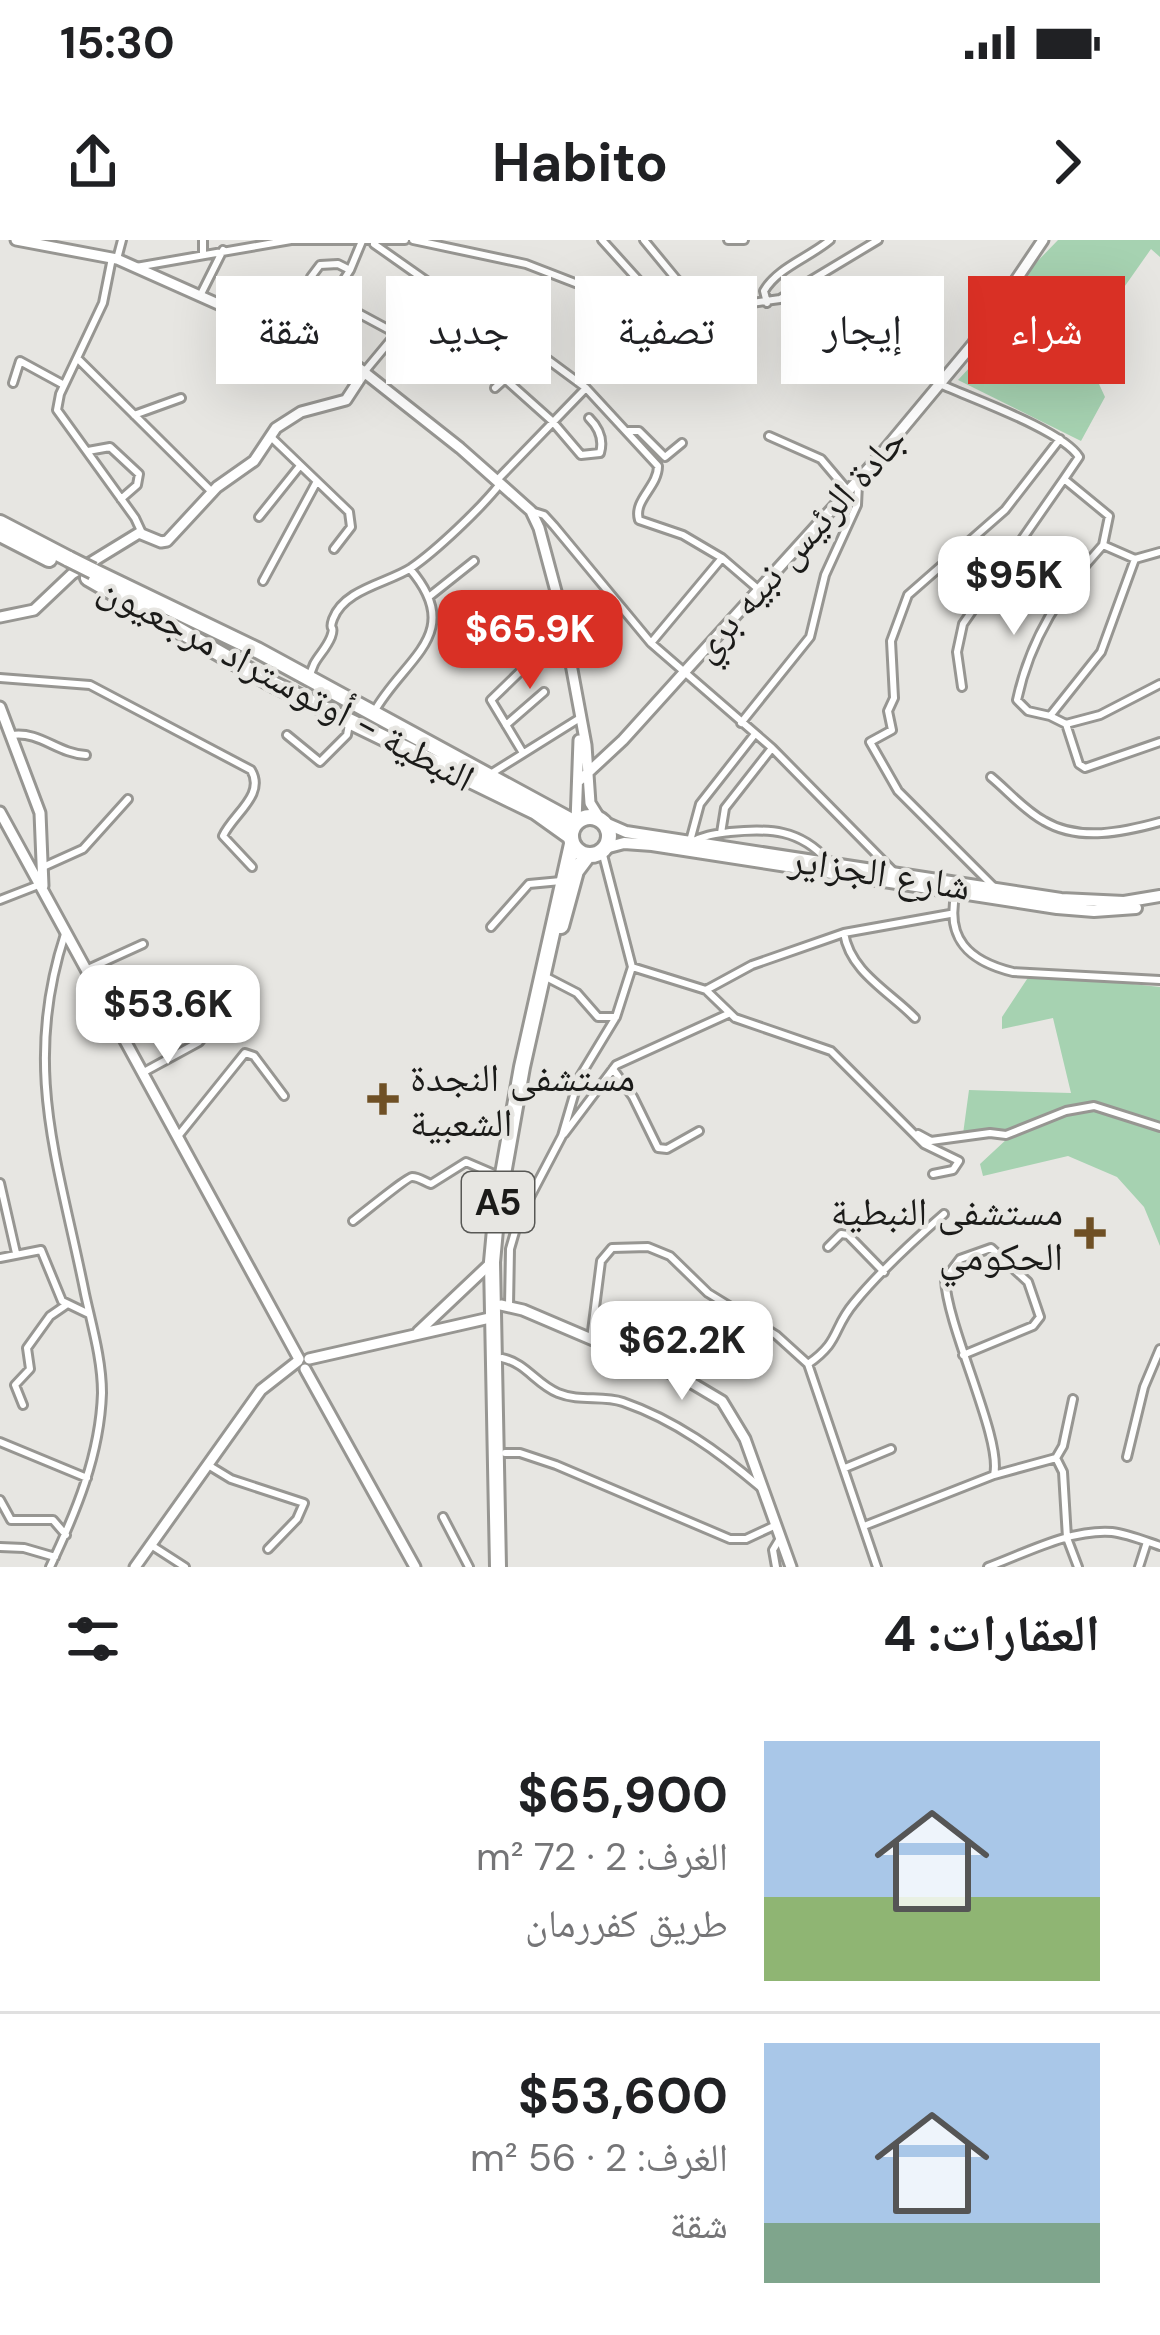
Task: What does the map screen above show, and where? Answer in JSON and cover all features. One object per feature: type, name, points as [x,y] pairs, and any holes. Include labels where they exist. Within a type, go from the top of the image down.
[{"type":"highway","name":"النبطية - أوتوستراد مرجعيون","points":[[0,523],[67,563]]},
{"type":"highway","name":"النبطية - أوتوستراد مرجعيون","points":[[0,534],[256,650],[488,776],[574,831]]},
{"type":"highway","name":"النبطية - أوتوستراد مرجعيون","points":[[90,574],[246,669],[574,831]]},
{"type":"highway","points":[[246,669],[257,666],[256,650]]},
{"type":"highway","points":[[271,682],[271,671],[282,664]]},
{"type":"highway","points":[[598,851],[574,831],[584,817],[602,820]]},
{"type":"highway","name":"A5","points":[[502,1567],[505,1453],[499,1270],[505,1190],[569,890],[576,871],[609,834],[602,820]]},
{"type":"highway","name":"A5","points":[[502,1567],[501,1309],[492,1262],[502,1178],[574,831]]},
{"type":"main road","name":"شارع الجزاير","points":[[602,820],[626,832],[996,890],[1104,903],[1160,900]]},
{"type":"main road","name":"شارع الجزاير","points":[[598,851],[624,843],[652,845],[1094,911],[1160,900]]},
{"type":"street","points":[[16,240],[115,259],[216,303]]},
{"type":"street","points":[[122,240],[103,303],[57,410],[142,533],[158,542],[167,541],[213,493],[254,461],[270,436],[296,414],[346,400],[386,347]]},
{"type":"street","points":[[202,240],[203,254]]},
{"type":"street","points":[[261,240],[277,243]]},
{"type":"street","points":[[136,267],[277,243],[409,240],[526,264],[575,283]]},
{"type":"street","points":[[602,240],[635,276]]},
{"type":"street","points":[[644,240],[674,276]]},
{"type":"street","points":[[728,240],[744,240]]},
{"type":"street","points":[[766,303],[764,291],[771,280],[830,240]]},
{"type":"street","points":[[757,304],[791,294],[878,240]]},
{"type":"street","name":"جادة الرئيس نبيه بري","points":[[944,379],[1043,240]]},
{"type":"street","points":[[346,276],[367,242]]},
{"type":"street","points":[[367,242],[420,276]]},
{"type":"street","points":[[200,296],[223,250]]},
{"type":"street","points":[[312,276],[320,266],[338,264],[350,270]]},
{"type":"street","points":[[78,359],[213,493]]},
{"type":"street","points":[[13,382],[20,361],[64,385]]},
{"type":"street","points":[[551,362],[586,388],[658,466],[656,481],[639,505],[639,520],[683,536],[722,558],[759,590]]},
{"type":"street","points":[[364,371],[531,511],[566,636],[590,803],[602,820]]},
{"type":"street","points":[[495,388],[506,380],[581,455],[589,457],[602,448],[598,427],[589,418]]},
{"type":"street","points":[[940,384],[1060,440],[1080,455],[963,624],[957,652],[962,687]]},
{"type":"street","name":"جادة الرئيس نبيه بري","points":[[632,726],[849,492],[940,384]]},
{"type":"street","points":[[310,678],[313,661],[331,637],[338,611],[375,584],[410,569],[480,507],[586,388]]},
{"type":"street","points":[[134,415],[181,398]]},
{"type":"street","points":[[628,431],[639,431],[665,457],[682,443]]},
{"type":"street","points":[[270,436],[352,518],[351,527],[334,549]]},
{"type":"street","points":[[769,436],[821,459],[849,492]]},
{"type":"street","points":[[996,890],[898,791],[870,742],[892,730],[891,640],[908,595],[1020,495],[1060,440]]},
{"type":"street","points":[[88,451],[110,447],[139,474],[137,485],[122,499]]},
{"type":"street","points":[[259,517],[299,467]]},
{"type":"street","points":[[1064,479],[1109,516],[1103,545],[1042,627],[1017,698],[1028,711],[1066,724],[1100,715],[1160,684]]},
{"type":"street","points":[[741,723],[810,637],[825,575],[857,505],[858,481]]},
{"type":"street","points":[[263,581],[316,483]]},
{"type":"street","points":[[531,511],[544,515],[681,673],[772,748],[896,874]]},
{"type":"street","points":[[0,617],[34,610],[72,574],[142,533]]},
{"type":"street","points":[[1103,545],[1135,559],[1160,551]]},
{"type":"street","points":[[1016,548],[1074,578]]},
{"type":"street","points":[[651,643],[722,558]]},
{"type":"street","points":[[1050,716],[1101,652],[1135,559]]},
{"type":"street","points":[[430,596],[474,560]]},
{"type":"street","points":[[374,712],[429,640],[430,596],[410,569]]},
{"type":"street","points":[[523,753],[491,700],[566,636]]},
{"type":"street","points":[[0,678],[85,683],[251,770],[256,789],[223,836],[252,867]]},
{"type":"street","points":[[506,725],[544,692]]},
{"type":"street","points":[[0,707],[39,807],[42,886]]},
{"type":"street","points":[[574,831],[586,745],[578,719]]},
{"type":"street","points":[[488,776],[578,719]]},
{"type":"street","points":[[286,735],[320,762],[347,735],[349,721]]},
{"type":"street","points":[[1066,724],[1078,764],[1085,768],[1160,742]]},
{"type":"street","points":[[584,772],[632,726]]},
{"type":"street","points":[[584,772],[632,726]]},
{"type":"street","points":[[12,735],[27,734],[86,755]]},
{"type":"street","points":[[691,842],[700,805],[755,734]]},
{"type":"street","points":[[586,745],[604,750]]},
{"type":"street","points":[[721,833],[725,808],[772,748]]},
{"type":"street","points":[[991,777],[1042,820],[1066,829],[1122,832],[1160,822]]},
{"type":"street","points":[[43,867],[83,849],[128,799]]},
{"type":"street","points":[[0,812],[5,830],[42,886],[415,1567]]},
{"type":"street","points":[[691,842],[721,833],[782,830],[806,842],[828,864]]},
{"type":"street","points":[[562,1136],[572,1092],[616,1017],[632,968],[598,851]]},
{"type":"street","points":[[491,927],[532,883],[561,881]]},
{"type":"street","points":[[0,900],[42,886]]},
{"type":"street","points":[[956,892],[952,926],[966,947],[1003,970],[1160,980]]},
{"type":"street","points":[[706,990],[752,965],[844,933],[950,914]]},
{"type":"street","points":[[50,1567],[87,1478],[102,1387],[48,1126],[44,1021],[66,930]]},
{"type":"street","points":[[844,933],[859,967],[915,1018]]},
{"type":"street","points":[[88,969],[143,944]]},
{"type":"street","points":[[632,968],[706,990],[728,1014],[831,1051],[931,1148],[959,1161],[953,1170],[933,1174]]},
{"type":"street","points":[[548,978],[577,993],[598,1017],[616,1017]]},
{"type":"street","points":[[501,1309],[519,1218],[562,1136],[613,1069],[728,1014]]},
{"type":"street","points":[[144,1072],[199,1042],[214,1022]]},
{"type":"street","points":[[179,1135],[245,1053],[254,1056],[284,1096]]},
{"type":"street","points":[[613,1069],[658,1148],[699,1132]]},
{"type":"street","points":[[910,1129],[931,1141],[990,1133],[1006,1136],[1058,1114],[1094,1106],[1160,1127]]},
{"type":"street","points":[[353,1221],[393,1194],[406,1178],[431,1184],[466,1162],[502,1178]]},
{"type":"street","points":[[0,1183],[16,1253]]},
{"type":"street","points":[[808,1364],[832,1346],[845,1314],[944,1214]]},
{"type":"street","points":[[828,1247],[841,1234],[848,1234],[884,1273]]},
{"type":"street","points":[[591,1342],[603,1256],[618,1246],[648,1247],[670,1256],[721,1303],[776,1335],[808,1364],[878,1567]]},
{"type":"street","points":[[964,1355],[1033,1326],[1039,1319],[1028,1282],[991,1248],[960,1259],[945,1280],[964,1355],[995,1457],[994,1475]]},
{"type":"street","points":[[0,1258],[35,1249],[42,1252],[58,1295],[66,1305],[89,1314]]},
{"type":"street","points":[[418,1332],[492,1262]]},
{"type":"street","points":[[23,1405],[15,1385],[30,1369],[25,1352],[50,1316],[66,1305]]},
{"type":"street","points":[[135,1567],[261,1390],[285,1371],[501,1309],[686,1379],[722,1402],[745,1438],[791,1567]]},
{"type":"street","points":[[1127,1457],[1144,1387],[1160,1349]]},
{"type":"street","points":[[502,1358],[520,1364],[552,1391],[584,1400],[621,1401],[697,1438],[736,1464],[763,1490]]},
{"type":"street","points":[[1072,1399],[1056,1458],[1063,1472],[1066,1538],[1078,1567]]},
{"type":"street","points":[[0,1442],[87,1478]]},
{"type":"street","points":[[844,1468],[891,1449]]},
{"type":"street","points":[[505,1453],[556,1465],[730,1539],[778,1531]]},
{"type":"street","points":[[864,1526],[994,1475],[1056,1458]]},
{"type":"street","points":[[208,1465],[231,1480],[304,1503],[298,1520],[268,1549]]},
{"type":"street","points":[[0,1500],[8,1518],[52,1520],[66,1535]]},
{"type":"street","points":[[443,1517],[470,1567]]},
{"type":"street","points":[[776,1567],[773,1550],[778,1531]]},
{"type":"street","points":[[988,1567],[1012,1563],[1066,1538],[1113,1532],[1160,1546]]},
{"type":"street","points":[[1139,1567],[1147,1542]]},
{"type":"street","points":[[151,1545],[185,1567]]},
{"type":"street","points":[[0,1547],[55,1557]]},
{"type":"green space","points":[[1058,240],[1160,240],[1160,257],[1151,249],[1125,286],[1125,276],[1025,276]]},
{"type":"green space","points":[[968,369],[968,384],[1099,384],[1105,397],[1081,441],[958,380]]},
{"type":"green space","points":[[1031,973],[1160,987],[1160,1246],[1144,1207],[1117,1177],[1068,1156],[983,1176],[980,1164],[1008,1138],[1005,1134],[963,1134],[969,1090],[1071,1093],[1053,1018],[1002,1029],[1002,1017]]},
{"type":"place","name":"مستشفى النجدة الشعبية","points":[[383,1099]]},
{"type":"place","name":"مستشفى النبطية الحكومي","points":[[1090,1233]]}]
